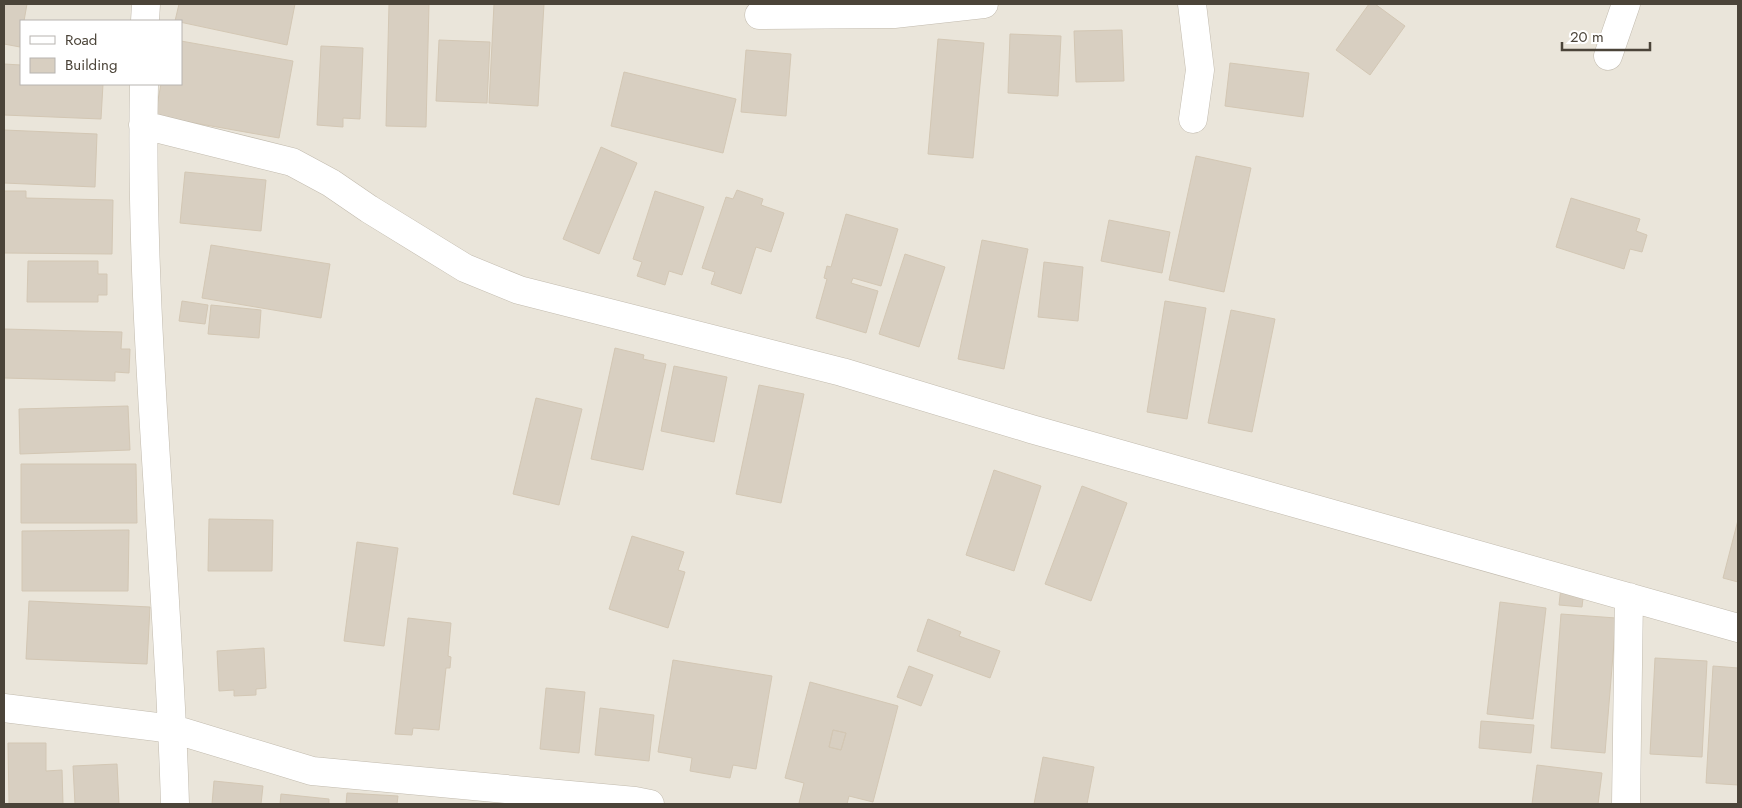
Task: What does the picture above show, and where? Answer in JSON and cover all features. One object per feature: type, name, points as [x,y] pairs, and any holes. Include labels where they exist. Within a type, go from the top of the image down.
[{"type":"street","points":[[145,20],[146,4]]},
{"type":"street","points":[[759,14],[894,14],[984,4]]},
{"type":"street","points":[[1192,4],[1200,70],[1193,119]]},
{"type":"street","points":[[1608,56],[1626,4]]},
{"type":"street","points":[[144,85],[143,125],[148,312],[173,729],[175,804]]},
{"type":"street","points":[[143,125],[292,162],[331,183],[369,209],[466,268],[519,290],[842,372],[1040,432],[1738,628]]},
{"type":"street","points":[[1626,804],[1628,597]]},
{"type":"street","points":[[4,708],[173,729],[312,771],[635,801],[650,804]]},
{"type":"shaded area","points":[[4,4],[1738,4],[1738,804],[4,804]]},
{"type":"building","points":[[4,4],[27,4],[24,20],[20,20],[20,47],[4,44]]},
{"type":"building","points":[[179,4],[295,4],[287,45],[175,20]]},
{"type":"building","points":[[389,4],[429,4],[426,127],[386,126]]},
{"type":"building","points":[[494,4],[544,4],[538,106],[489,103]]},
{"type":"building","points":[[1369,4],[1375,4],[1405,26],[1370,75],[1336,50]]},
{"type":"building","points":[[1122,30],[1124,81],[1076,82],[1074,31]]},
{"type":"building","points":[[1010,34],[1061,36],[1058,96],[1008,93]]},
{"type":"building","points":[[938,39],[984,43],[973,158],[928,154]]},
{"type":"building","points":[[439,40],[490,42],[487,103],[436,101]]},
{"type":"building","points":[[182,41],[293,61],[279,138],[155,116],[161,85],[182,85]]},
{"type":"building","points":[[321,46],[363,48],[360,119],[343,118],[343,127],[317,125]]},
{"type":"building","points":[[746,50],[791,54],[786,116],[741,112]]},
{"type":"building","points":[[1230,63],[1309,73],[1303,117],[1225,106]]},
{"type":"building","points":[[4,64],[20,65],[20,85],[103,85],[101,119],[4,115]]},
{"type":"building","points":[[624,72],[736,99],[723,153],[611,126]]},
{"type":"building","points":[[4,130],[97,134],[95,187],[4,183]]},
{"type":"building","points":[[601,147],[637,163],[599,254],[563,239]]},
{"type":"building","points":[[1196,156],[1251,168],[1224,292],[1169,280]]},
{"type":"building","points":[[185,172],[266,180],[261,231],[180,223]]},
{"type":"building","points":[[737,190],[763,199],[761,205],[784,213],[771,252],[756,247],[741,294],[711,284],[715,272],[702,268],[726,197],[733,199]]},
{"type":"building","points":[[4,191],[26,191],[26,198],[113,200],[112,254],[4,253]]},
{"type":"building","points":[[655,191],[704,207],[682,275],[669,271],[665,285],[637,276],[642,262],[633,259]]},
{"type":"building","points":[[1571,198],[1640,219],[1636,231],[1647,235],[1642,252],[1630,249],[1624,269],[1556,247]]},
{"type":"building","points":[[846,214],[898,229],[881,286],[853,278],[851,283],[878,291],[866,333],[816,318],[827,279],[824,278],[827,266],[831,267]]},
{"type":"building","points":[[1109,220],[1170,232],[1162,273],[1101,261]]},
{"type":"building","points":[[982,240],[1028,249],[1004,369],[958,359]]},
{"type":"building","points":[[211,245],[330,264],[321,318],[202,298]]},
{"type":"building","points":[[905,254],[945,267],[919,347],[879,334]]},
{"type":"building","points":[[28,261],[98,261],[98,274],[107,274],[107,295],[98,295],[98,302],[27,302]]},
{"type":"building","points":[[1044,262],[1083,267],[1078,321],[1038,317]]},
{"type":"building","points":[[182,301],[208,305],[205,324],[179,321]]},
{"type":"building","points":[[1165,301],[1206,308],[1187,419],[1147,412]]},
{"type":"building","points":[[211,305],[261,310],[259,338],[208,334]]},
{"type":"building","points":[[1231,310],[1275,319],[1252,432],[1208,423]]},
{"type":"building","points":[[4,329],[122,332],[121,349],[130,349],[129,373],[115,372],[115,381],[4,378]]},
{"type":"building","points":[[615,348],[644,355],[643,359],[666,364],[643,470],[591,459]]},
{"type":"building","points":[[674,366],[727,377],[714,442],[661,431]]},
{"type":"building","points":[[759,385],[804,394],[781,503],[736,494]]},
{"type":"building","points":[[536,398],[582,409],[559,505],[513,494]]},
{"type":"building","points":[[128,406],[130,450],[20,454],[19,409]]},
{"type":"building","points":[[21,464],[136,464],[137,523],[21,523]]},
{"type":"building","points":[[994,470],[1041,486],[1014,571],[966,555]]},
{"type":"building","points":[[1082,486],[1127,503],[1091,601],[1045,584]]},
{"type":"building","points":[[209,519],[273,520],[272,571],[208,571]]},
{"type":"building","points":[[1738,520],[1738,582],[1723,578]]},
{"type":"building","points":[[129,530],[128,591],[22,591],[22,531]]},
{"type":"building","points":[[632,536],[684,552],[678,570],[685,572],[668,628],[609,609]]},
{"type":"building","points":[[357,542],[398,548],[384,646],[344,641]]},
{"type":"building","points":[[1561,587],[1584,589],[1582,607],[1559,605]]},
{"type":"building","points":[[29,601],[150,607],[147,664],[26,659]]},
{"type":"building","points":[[1500,602],[1546,608],[1533,719],[1487,714]]},
{"type":"building","points":[[1561,614],[1616,618],[1605,753],[1551,748]]},
{"type":"building","points":[[408,618],[451,623],[448,656],[451,657],[450,668],[446,668],[439,730],[413,728],[412,735],[395,734]]},
{"type":"building","points":[[928,619],[961,632],[959,636],[1000,651],[990,678],[917,651]]},
{"type":"building","points":[[264,648],[266,688],[256,689],[256,695],[234,696],[234,690],[219,691],[217,651]]},
{"type":"building","points":[[1655,658],[1707,661],[1702,757],[1650,754]]},
{"type":"building","points":[[673,660],[772,676],[756,769],[733,765],[730,778],[690,771],[692,758],[658,752]]},
{"type":"building","points":[[909,666],[933,675],[921,706],[897,697]]},
{"type":"building","points":[[1713,666],[1738,668],[1738,785],[1706,783]]},
{"type":"building","points":[[810,682],[898,706],[873,802],[849,796],[847,804],[802,804],[799,803],[804,783],[785,778]],"holes":[[[833,730],[846,733],[841,750],[829,747]]]},
{"type":"building","points":[[546,688],[585,692],[579,753],[540,749]]},
{"type":"building","points":[[600,708],[654,715],[649,761],[595,755]]},
{"type":"building","points":[[1481,721],[1534,725],[1531,753],[1479,748]]},
{"type":"building","points":[[833,730],[846,733],[841,750],[829,747]]},
{"type":"building","points":[[8,743],[46,743],[46,771],[62,770],[63,804],[9,804]]},
{"type":"building","points":[[1043,757],[1094,767],[1087,804],[1034,804]]},
{"type":"building","points":[[117,764],[119,804],[75,804],[73,766]]},
{"type":"building","points":[[1537,765],[1602,773],[1598,804],[1532,804]]},
{"type":"building","points":[[214,781],[263,786],[261,804],[212,804]]},
{"type":"building","points":[[347,793],[398,796],[397,804],[346,804]]},
{"type":"building","points":[[281,794],[329,799],[329,804],[280,804]]}]
